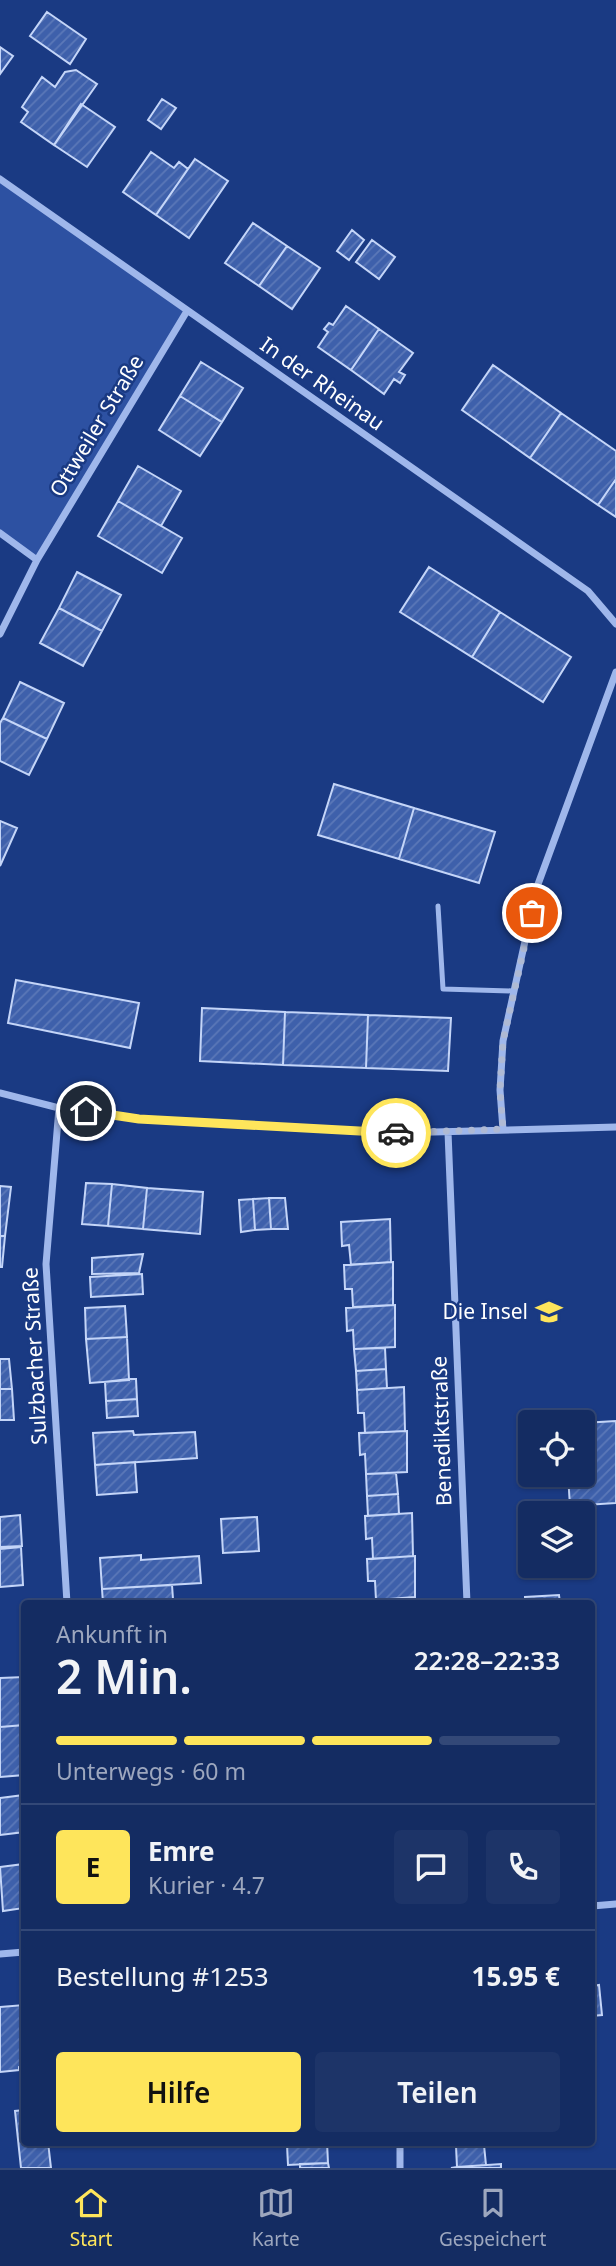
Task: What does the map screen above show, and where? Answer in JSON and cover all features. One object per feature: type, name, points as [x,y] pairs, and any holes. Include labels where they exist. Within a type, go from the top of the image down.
[{"type":"street","name":"In der Rheinau","points":[[0,179],[588,591],[616,624]]},
{"type":"street","name":"Ottweiler Straße","points":[[0,634],[37,560],[187,311]]},
{"type":"street","points":[[0,533],[37,560]]},
{"type":"street","points":[[503,1129],[500,1090],[503,1041],[537,887],[616,672]]},
{"type":"street","points":[[0,1093],[59,1108],[139,1119],[396,1133],[616,1127]]},
{"type":"street","name":"Sulzbacher Straße","points":[[59,1108],[46,1264],[67,1600]]},
{"type":"street","name":"Benediktstraße","points":[[448,1132],[467,1600]]},
{"type":"street","points":[[595,1906],[616,1904]]},
{"type":"street","points":[[0,1954],[21,1952]]},
{"type":"street","points":[[400,2146],[400,2168]]},
{"type":"lane","points":[[438,906],[443,989],[514,991]]},
{"type":"shaded area","points":[[0,179],[187,311],[37,560],[0,533]]},
{"type":"building","points":[[47,12],[86,39],[70,64],[30,36]]},
{"type":"building","points":[[0,47],[13,56],[0,74]]},
{"type":"building","points":[[76,70],[97,84],[54,145],[21,122],[28,112],[22,107],[42,77],[55,87],[65,72]]},
{"type":"building","points":[[162,99],[176,108],[161,129],[148,120]]},
{"type":"building","points":[[81,104],[115,127],[87,167],[54,145]]},
{"type":"building","points":[[151,152],[174,168],[179,162],[188,169],[156,215],[123,192]]},
{"type":"building","points":[[195,159],[228,181],[189,238],[156,215]]},
{"type":"building","points":[[253,223],[287,246],[259,286],[225,263]]},
{"type":"building","points":[[352,230],[364,240],[349,260],[337,251]]},
{"type":"building","points":[[372,240],[395,257],[379,279],[356,262]]},
{"type":"building","points":[[287,246],[320,268],[292,309],[259,286]]},
{"type":"building","points":[[346,306],[379,329],[351,370],[318,347],[328,332],[324,329],[329,323],[333,325]]},
{"type":"building","points":[[379,329],[413,353],[399,372],[405,375],[400,383],[394,379],[384,394],[351,370]]},
{"type":"building","points":[[201,362],[243,388],[222,422],[180,396]]},
{"type":"building","points":[[493,365],[561,413],[530,458],[462,410]]},
{"type":"building","points":[[180,396],[222,422],[200,456],[159,430]]},
{"type":"building","points":[[561,413],[616,451],[616,479],[598,505],[530,458]]},
{"type":"building","points":[[138,466],[181,491],[161,526],[118,501]]},
{"type":"building","points":[[616,479],[616,517],[598,505]]},
{"type":"building","points":[[118,501],[182,538],[162,573],[98,536]]},
{"type":"building","points":[[429,567],[500,612],[472,657],[400,612]]},
{"type":"building","points":[[77,572],[121,595],[102,631],[59,608]]},
{"type":"building","points":[[59,608],[102,631],[83,666],[40,643]]},
{"type":"building","points":[[500,612],[571,657],[543,702],[472,657]]},
{"type":"building","points":[[20,682],[64,703],[47,739],[3,718]]},
{"type":"building","points":[[3,718],[47,739],[29,775],[0,761],[0,723]]},
{"type":"building","points":[[334,784],[414,808],[399,859],[318,835]]},
{"type":"building","points":[[414,808],[495,832],[479,883],[399,859]]},
{"type":"building","points":[[0,821],[17,828],[0,866]]},
{"type":"building","points":[[16,980],[139,1003],[130,1048],[8,1023]]},
{"type":"building","points":[[202,1008],[285,1012],[283,1065],[200,1061]]},
{"type":"building","points":[[285,1012],[368,1015],[366,1068],[283,1065]]},
{"type":"building","points":[[368,1015],[451,1018],[448,1071],[366,1068]]},
{"type":"building","points":[[86,1183],[112,1184],[108,1226],[82,1224]]},
{"type":"building","points":[[112,1184],[147,1188],[143,1229],[108,1226]]},
{"type":"building","points":[[0,1186],[11,1187],[5,1236],[0,1236]]},
{"type":"building","points":[[147,1188],[203,1192],[200,1234],[143,1229]]},
{"type":"building","points":[[269,1198],[285,1198],[288,1229],[271,1229]]},
{"type":"building","points":[[269,1198],[271,1229],[255,1230],[253,1199]]},
{"type":"building","points":[[253,1199],[255,1230],[241,1232],[239,1200]]},
{"type":"building","points":[[390,1219],[391,1262],[351,1265],[349,1245],[342,1246],[341,1222]]},
{"type":"building","points":[[0,1236],[5,1236],[2,1267],[0,1267]]},
{"type":"building","points":[[143,1254],[139,1273],[92,1274],[92,1258]]},
{"type":"building","points":[[393,1262],[393,1305],[353,1307],[352,1289],[345,1289],[344,1265]]},
{"type":"building","points":[[142,1274],[143,1294],[91,1297],[90,1277]]},
{"type":"building","points":[[395,1305],[395,1347],[354,1349],[353,1330],[347,1331],[346,1308]]},
{"type":"building","points":[[125,1306],[127,1337],[86,1339],[85,1308]]},
{"type":"building","points":[[127,1337],[129,1380],[90,1383],[86,1339]]},
{"type":"building","points":[[385,1348],[386,1369],[356,1371],[354,1349]]},
{"type":"building","points":[[0,1359],[9,1359],[12,1389],[0,1389]]},
{"type":"building","points":[[386,1369],[387,1388],[357,1390],[356,1371]]},
{"type":"building","points":[[136,1379],[137,1399],[106,1401],[105,1382]]},
{"type":"building","points":[[404,1387],[405,1431],[365,1433],[364,1413],[358,1413],[357,1390]]},
{"type":"building","points":[[0,1389],[12,1389],[14,1420],[0,1420]]},
{"type":"building","points":[[137,1399],[138,1416],[107,1418],[106,1401]]},
{"type":"building","points":[[616,1421],[616,1503],[595,1504],[595,1501],[570,1501],[569,1487],[595,1487],[595,1422]]},
{"type":"building","points":[[133,1431],[134,1435],[195,1432],[197,1458],[95,1465],[93,1433]]},
{"type":"building","points":[[407,1431],[407,1472],[366,1474],[365,1454],[360,1455],[359,1433]]},
{"type":"building","points":[[135,1462],[137,1492],[97,1495],[95,1465]]},
{"type":"building","points":[[396,1473],[398,1494],[367,1496],[366,1474]]},
{"type":"building","points":[[398,1494],[399,1514],[368,1516],[367,1496]]},
{"type":"building","points":[[412,1513],[413,1556],[373,1559],[372,1538],[366,1539],[365,1516]]},
{"type":"building","points":[[20,1515],[22,1546],[0,1547],[0,1517]]},
{"type":"building","points":[[257,1517],[259,1551],[223,1553],[221,1519]]},
{"type":"building","points":[[21,1547],[23,1585],[0,1587],[0,1549]]},
{"type":"building","points":[[141,1555],[141,1560],[199,1556],[201,1583],[102,1589],[100,1558]]},
{"type":"building","points":[[415,1556],[415,1597],[376,1600],[375,1581],[368,1581],[367,1559]]},
{"type":"building","points":[[172,1585],[173,1599],[103,1600],[102,1589]]},
{"type":"building","points":[[559,1595],[560,1600],[525,1600],[525,1597]]},
{"type":"building","points":[[407,1598],[407,1600],[376,1600]]},
{"type":"building","points":[[21,1677],[21,1725],[0,1727],[0,1678]]},
{"type":"building","points":[[21,1725],[21,1775],[0,1777],[0,1727]]},
{"type":"building","points":[[21,1795],[21,1832],[0,1835],[0,1798]]},
{"type":"building","points":[[21,1864],[21,1908],[3,1911],[0,1867]]},
{"type":"building","points":[[599,1985],[602,2015],[595,2016],[595,1986]]},
{"type":"building","points":[[21,2005],[19,2070],[0,2072],[0,2007]]},
{"type":"building","points":[[21,2110],[21,2146],[48,2146],[51,2168],[21,2168],[15,2111]]},
{"type":"building","points":[[287,2146],[327,2146],[328,2163],[288,2165]]},
{"type":"building","points":[[456,2146],[484,2146],[486,2165],[457,2167]]},
{"type":"building","points":[[328,2163],[329,2168],[300,2168],[300,2164]]},
{"type":"building","points":[[501,2164],[501,2168],[451,2168],[457,2167]]},
{"type":"way so far","points":[[396,1133],[503,1129],[500,1090],[503,1041],[532,913]]},
{"type":"place","name":"Die Insel","points":[[549,1312]]},
{"type":"route","points":[[86,1111],[139,1119],[396,1133]]}]
